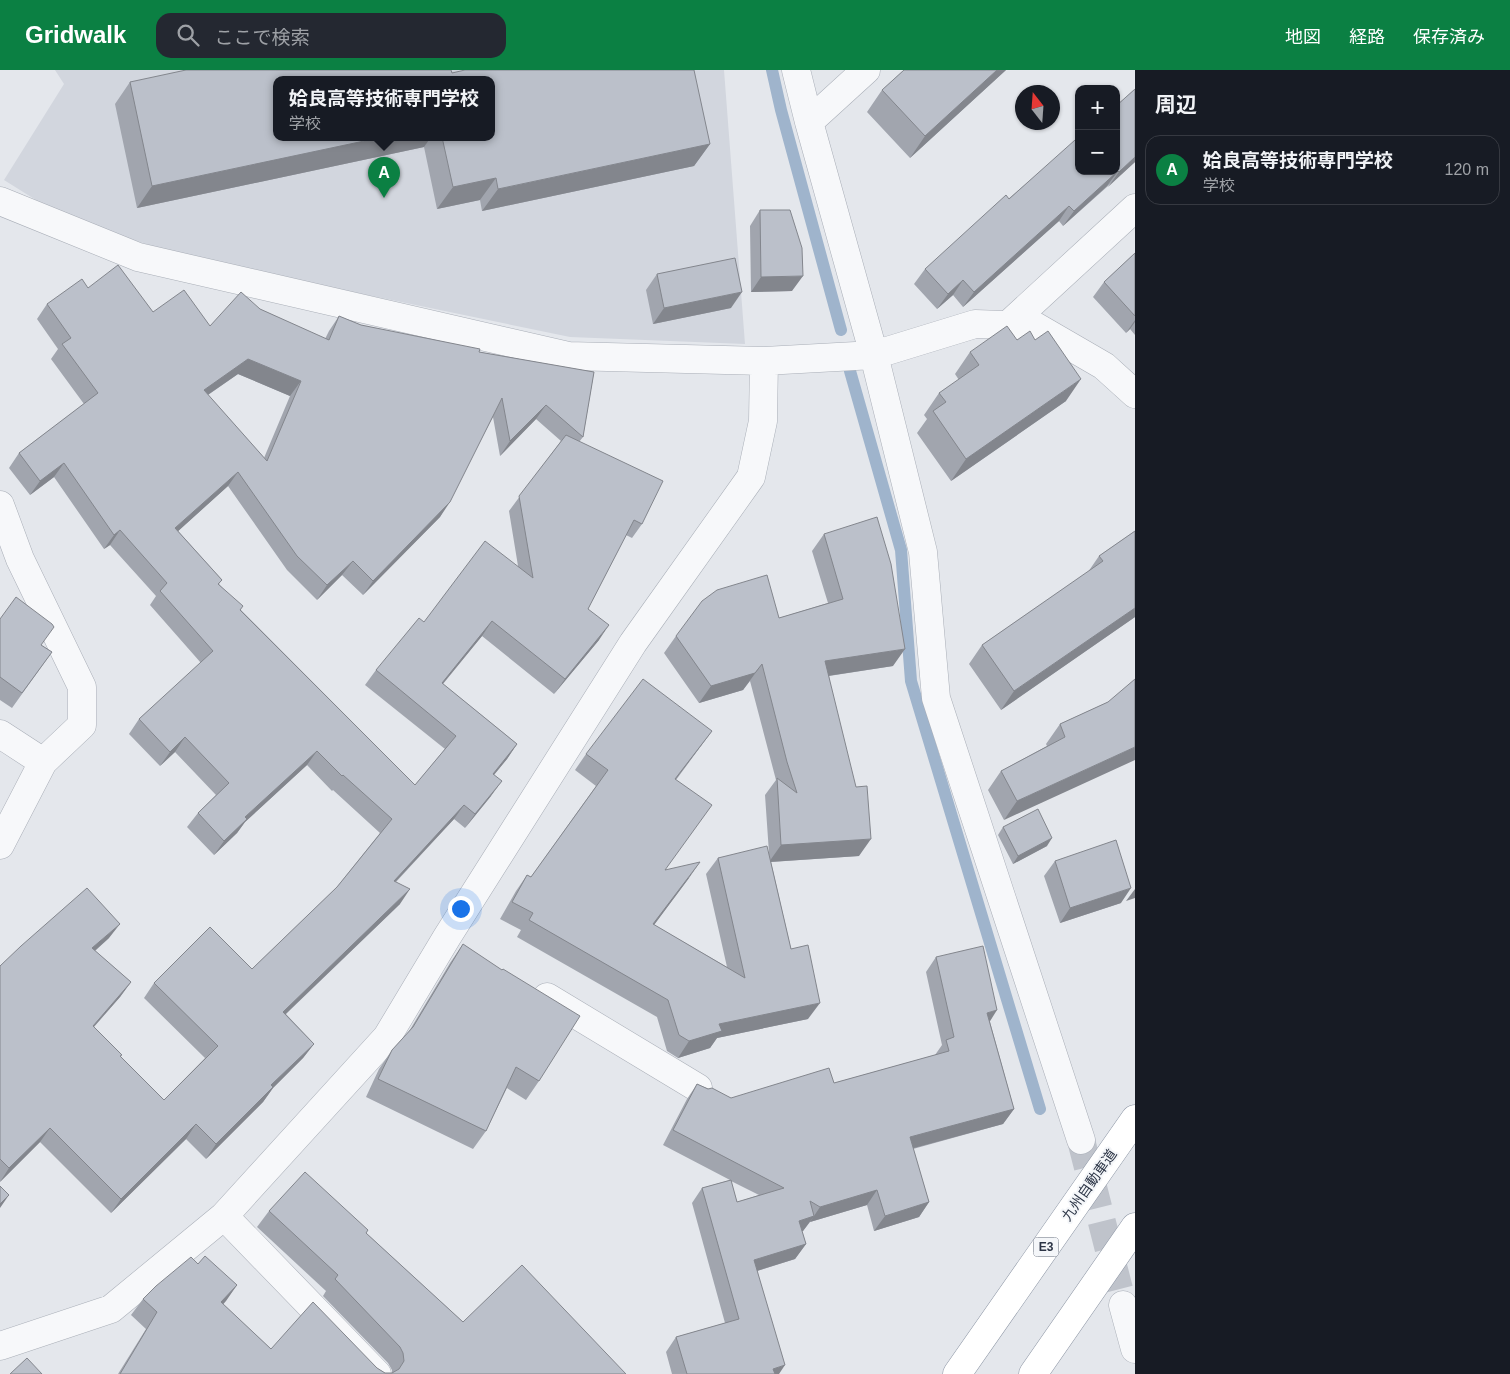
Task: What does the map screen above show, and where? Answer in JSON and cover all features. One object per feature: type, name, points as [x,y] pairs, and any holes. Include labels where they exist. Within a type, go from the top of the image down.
[{"type":"highway","name":"九州自動車道","points":[[957,1374],[1135,1119]]},
{"type":"highway","points":[[1033,1374],[1135,1227]]},
{"type":"street","points":[[796,70],[874,355],[923,552],[936,698],[1081,1140]]},
{"type":"street","points":[[810,122],[866,70]]},
{"type":"street","points":[[0,201],[138,257],[568,356],[764,362],[874,355],[975,324],[1035,326],[1104,366],[1135,394]]},
{"type":"street","points":[[1008,325],[1135,208]]},
{"type":"street","points":[[0,1346],[111,1310],[224,1216],[387,1038],[447,937],[633,643],[752,477],[763,421],[764,362]]},
{"type":"street","points":[[0,505],[20,558],[82,687],[82,725],[43,762],[0,846]]},
{"type":"street","points":[[0,734],[43,762]]},
{"type":"street","points":[[447,937],[472,952]]},
{"type":"street","points":[[522,982],[698,1088]]},
{"type":"street","points":[[224,1216],[377,1374]]},
{"type":"street","points":[[1123,1305],[1135,1349]]},
{"type":"shaded area","points":[[55,70],[724,70],[745,344],[570,337],[285,278],[177,254],[63,217],[4,180],[64,84]]},
{"type":"building","points":[[186,70],[451,70],[452,73],[465,70],[694,70],[710,144],[498,189],[496,178],[453,187],[443,141],[495,141],[495,76],[273,76],[273,141],[364,141],[152,186],[130,82]]},
{"type":"building","points":[[904,70],[997,70],[925,136],[882,90]]},
{"type":"building","points":[[1135,89],[1135,157],[1120,171],[1120,130],[1120,102]]},
{"type":"building","points":[[1075,140],[1075,175],[1114,175],[1074,211],[1069,206],[974,292],[963,280],[948,294],[925,269],[1006,195],[1009,199]]},
{"type":"building","points":[[760,210],[790,210],[802,248],[803,276],[761,277]]},
{"type":"building","points":[[1135,253],[1135,316],[1104,282]]},
{"type":"building","points":[[735,258],[742,292],[664,308],[657,274]]},
{"type":"building","points":[[118,265],[153,312],[184,290],[210,326],[241,292],[260,309],[329,340],[339,316],[361,325],[480,349],[479,352],[594,372],[583,437],[546,405],[510,441],[502,398],[450,502],[373,581],[353,561],[327,585],[297,556],[238,472],[175,528],[222,580],[218,584],[243,606],[240,610],[415,785],[456,736],[376,670],[419,618],[424,622],[485,541],[533,578],[519,496],[566,435],[663,481],[642,524],[634,520],[588,609],[609,625],[565,679],[492,621],[442,683],[517,744],[493,774],[502,781],[475,814],[464,805],[394,881],[410,889],[283,1012],[314,1044],[271,1085],[273,1087],[216,1144],[196,1124],[121,1199],[50,1128],[9,1168],[0,1159],[0,966],[87,888],[120,924],[92,948],[131,982],[93,1026],[164,1100],[218,1046],[154,983],[210,927],[252,969],[337,887],[392,819],[342,776],[317,751],[245,817],[247,819],[224,841],[198,813],[229,783],[185,737],[170,752],[139,719],[213,651],[160,591],[167,583],[120,530],[114,535],[64,463],[40,481],[19,453],[98,393],[62,344],[71,338],[47,304],[82,279],[88,288]],"holes":[[[248,359],[301,381],[267,461],[204,390]]]},
{"type":"building","points":[[1007,326],[1017,340],[1030,331],[1035,340],[1048,331],[1081,379],[966,459],[933,411],[946,402],[939,393],[979,365],[970,352]]},
{"type":"building","points":[[877,517],[891,564],[905,649],[825,661],[856,787],[867,786],[871,839],[781,845],[777,778],[797,793],[787,762],[762,664],[755,673],[711,686],[676,636],[702,601],[717,590],[767,575],[779,618],[843,599],[824,534]]},
{"type":"building","points":[[1135,531],[1135,608],[1014,691],[982,645],[1103,561],[1099,556]]},
{"type":"building","points":[[16,597],[54,627],[41,645],[52,652],[22,693],[0,677],[0,619]]},
{"type":"building","points":[[643,679],[712,731],[675,779],[712,805],[665,870],[700,862],[653,924],[745,978],[718,858],[767,846],[791,949],[808,945],[820,1003],[719,1024],[722,1031],[689,1041],[679,1035],[668,1000],[529,920],[533,913],[512,902],[527,875],[531,877],[608,770],[586,754]]},
{"type":"building","points":[[1135,679],[1135,747],[1017,801],[1001,771],[1065,737],[1060,724],[1108,702]]},
{"type":"building","points":[[1038,809],[1052,838],[1018,856],[1003,827]]},
{"type":"building","points":[[1116,840],[1131,888],[1070,908],[1055,861]]},
{"type":"building","points":[[463,944],[502,970],[580,1016],[539,1081],[516,1067],[486,1131],[378,1079],[392,1050],[413,1027]]},
{"type":"building","points":[[983,946],[997,1010],[987,1013],[1014,1109],[910,1137],[929,1202],[885,1216],[877,1190],[820,1207],[810,1201],[814,1216],[799,1221],[806,1244],[754,1260],[785,1365],[773,1369],[775,1374],[687,1374],[676,1337],[739,1319],[702,1188],[731,1180],[737,1202],[784,1188],[673,1130],[697,1084],[708,1089],[712,1088],[731,1098],[829,1068],[834,1083],[949,1051],[946,1040],[954,1037],[936,957]]},
{"type":"building","points":[[305,1172],[368,1230],[366,1233],[463,1322],[522,1265],[626,1374],[120,1374],[157,1312],[143,1299],[191,1257],[198,1264],[205,1256],[237,1285],[221,1302],[271,1349],[313,1302],[377,1368],[385,1373],[392,1373],[399,1369],[404,1361],[400,1347],[335,1279],[338,1275],[269,1211]]},
{"type":"building","points":[[0,1186],[9,1195],[0,1204]]},
{"type":"building","points":[[27,1358],[42,1374],[10,1374]]},
{"type":"waterway","points":[[772,70],[781,110],[841,330]]},
{"type":"waterway","points":[[850,371],[901,550],[911,681],[1040,1109]]},
{"type":"tunnel","points":[[1081,1140],[1123,1305]]},
{"type":"place","name":"姶良高等技術専門学校","points":[[384,198]]}]
